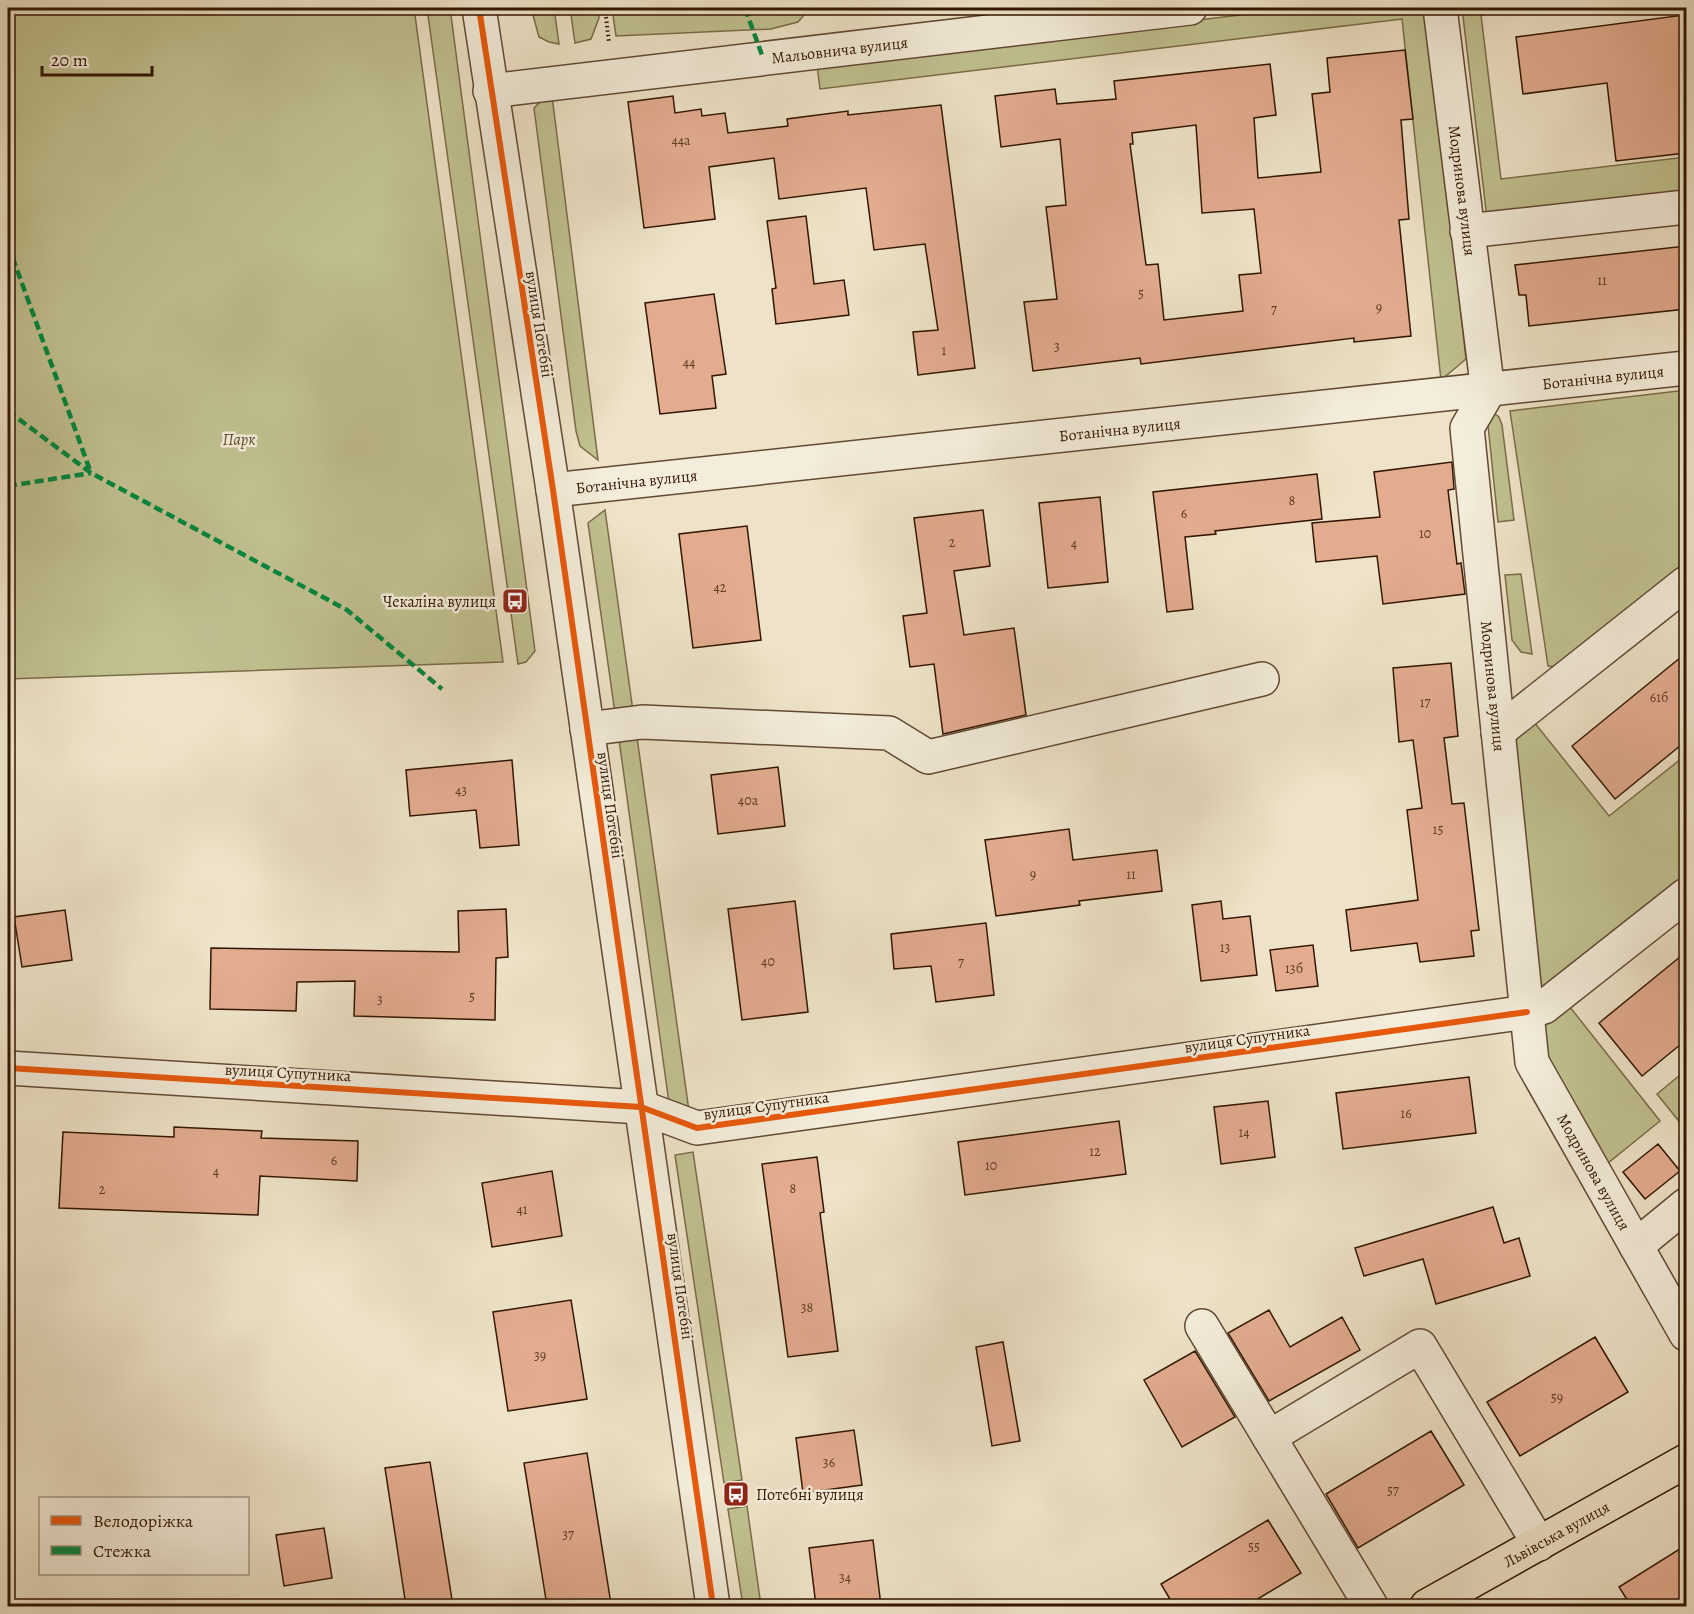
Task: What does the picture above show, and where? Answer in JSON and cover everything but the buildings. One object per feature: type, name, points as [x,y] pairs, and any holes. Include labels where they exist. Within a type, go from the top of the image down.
[{"type":"main road","name":"Львівська вулиця","points":[[1427,1606],[1686,1461]]},
{"type":"street","name":"вулиця Потебні","points":[[479,8],[553,490],[713,1606]]},
{"type":"street","name":"Мальовнича вулиця","points":[[490,91],[1190,8]]},
{"type":"street","name":"Модринова вулиця","points":[[1440,8],[1488,392],[1467,428],[1532,1062],[1686,1334]]},
{"type":"street","points":[[1467,231],[1686,207]]},
{"type":"street","name":"Ботанічна вулиця","points":[[553,490],[1488,392],[1686,368]]},
{"type":"street","points":[[1498,732],[1686,583]]},
{"type":"street","points":[[587,729],[642,722],[890,733],[928,757],[1262,679]]},
{"type":"street","name":"вулиця Супутника","points":[[8,1068],[641,1107],[697,1128],[1527,1012],[1544,1007],[1686,895]]},
{"type":"street","points":[[1636,1246],[1684,1211]]},
{"type":"street","points":[[1202,1326],[1371,1606]]},
{"type":"street","points":[[1269,1437],[1420,1346],[1539,1544]]},
{"type":"green space","name":"Парк","points":[[8,8],[414,8],[503,662],[8,679]]},
{"type":"green space","points":[[427,8],[450,8],[535,651],[526,662],[518,664]]},
{"type":"green space","points":[[531,8],[554,8],[559,44],[539,37]]},
{"type":"green space","points":[[570,8],[598,8],[599,18],[591,39],[575,43]]},
{"type":"green space","points":[[612,8],[810,8],[798,22],[771,29],[616,36]]},
{"type":"green space","points":[[1300,8],[1427,8],[1466,359],[1441,380],[1402,19],[820,89],[817,65]]},
{"type":"green space","points":[[1462,8],[1542,8],[1481,15],[1501,179],[1686,157],[1686,196],[1487,218]]},
{"type":"green space","points":[[552,96],[598,460],[580,446],[576,431],[534,108],[542,100]]},
{"type":"green space","points":[[1686,390],[1686,569],[1559,667],[1548,666],[1510,411]]},
{"type":"green space","points":[[1491,411],[1499,417],[1502,425],[1514,520],[1498,522],[1488,425]]},
{"type":"green space","points":[[605,510],[633,711],[615,713],[588,523]]},
{"type":"green space","points":[[1521,574],[1532,654],[1521,652],[1512,640],[1505,575]]},
{"type":"green space","points":[[1534,722],[1609,816],[1686,755],[1686,881],[1536,1000],[1510,741]]},
{"type":"green space","points":[[636,730],[689,1111],[669,1103],[618,732]]},
{"type":"green space","points":[[1566,1002],[1660,1121],[1603,1167],[1542,1059],[1539,1024]]},
{"type":"green space","points":[[1686,1070],[1686,1130],[1657,1094]]},
{"type":"green space","points":[[693,1152],[742,1480],[724,1483],[675,1155]]},
{"type":"green space","points":[[747,1506],[761,1606],[743,1606],[728,1509]]},
{"type":"marked path","points":[[745,8],[763,58]]},
{"type":"marked path","points":[[8,245],[91,473]]},
{"type":"marked path","points":[[8,411],[91,473],[347,610],[442,689]]},
{"type":"marked path","points":[[8,486],[91,473]]},
{"type":"cycle path","points":[[479,8],[553,490],[713,1606]]},
{"type":"cycle path","points":[[8,1068],[641,1107],[697,1128],[1527,1012]]},
{"type":"place","name":"Чекаліна вулиця","points":[[515,601]]},
{"type":"place","name":"Потебні вулиця","points":[[736,1494]]}]
